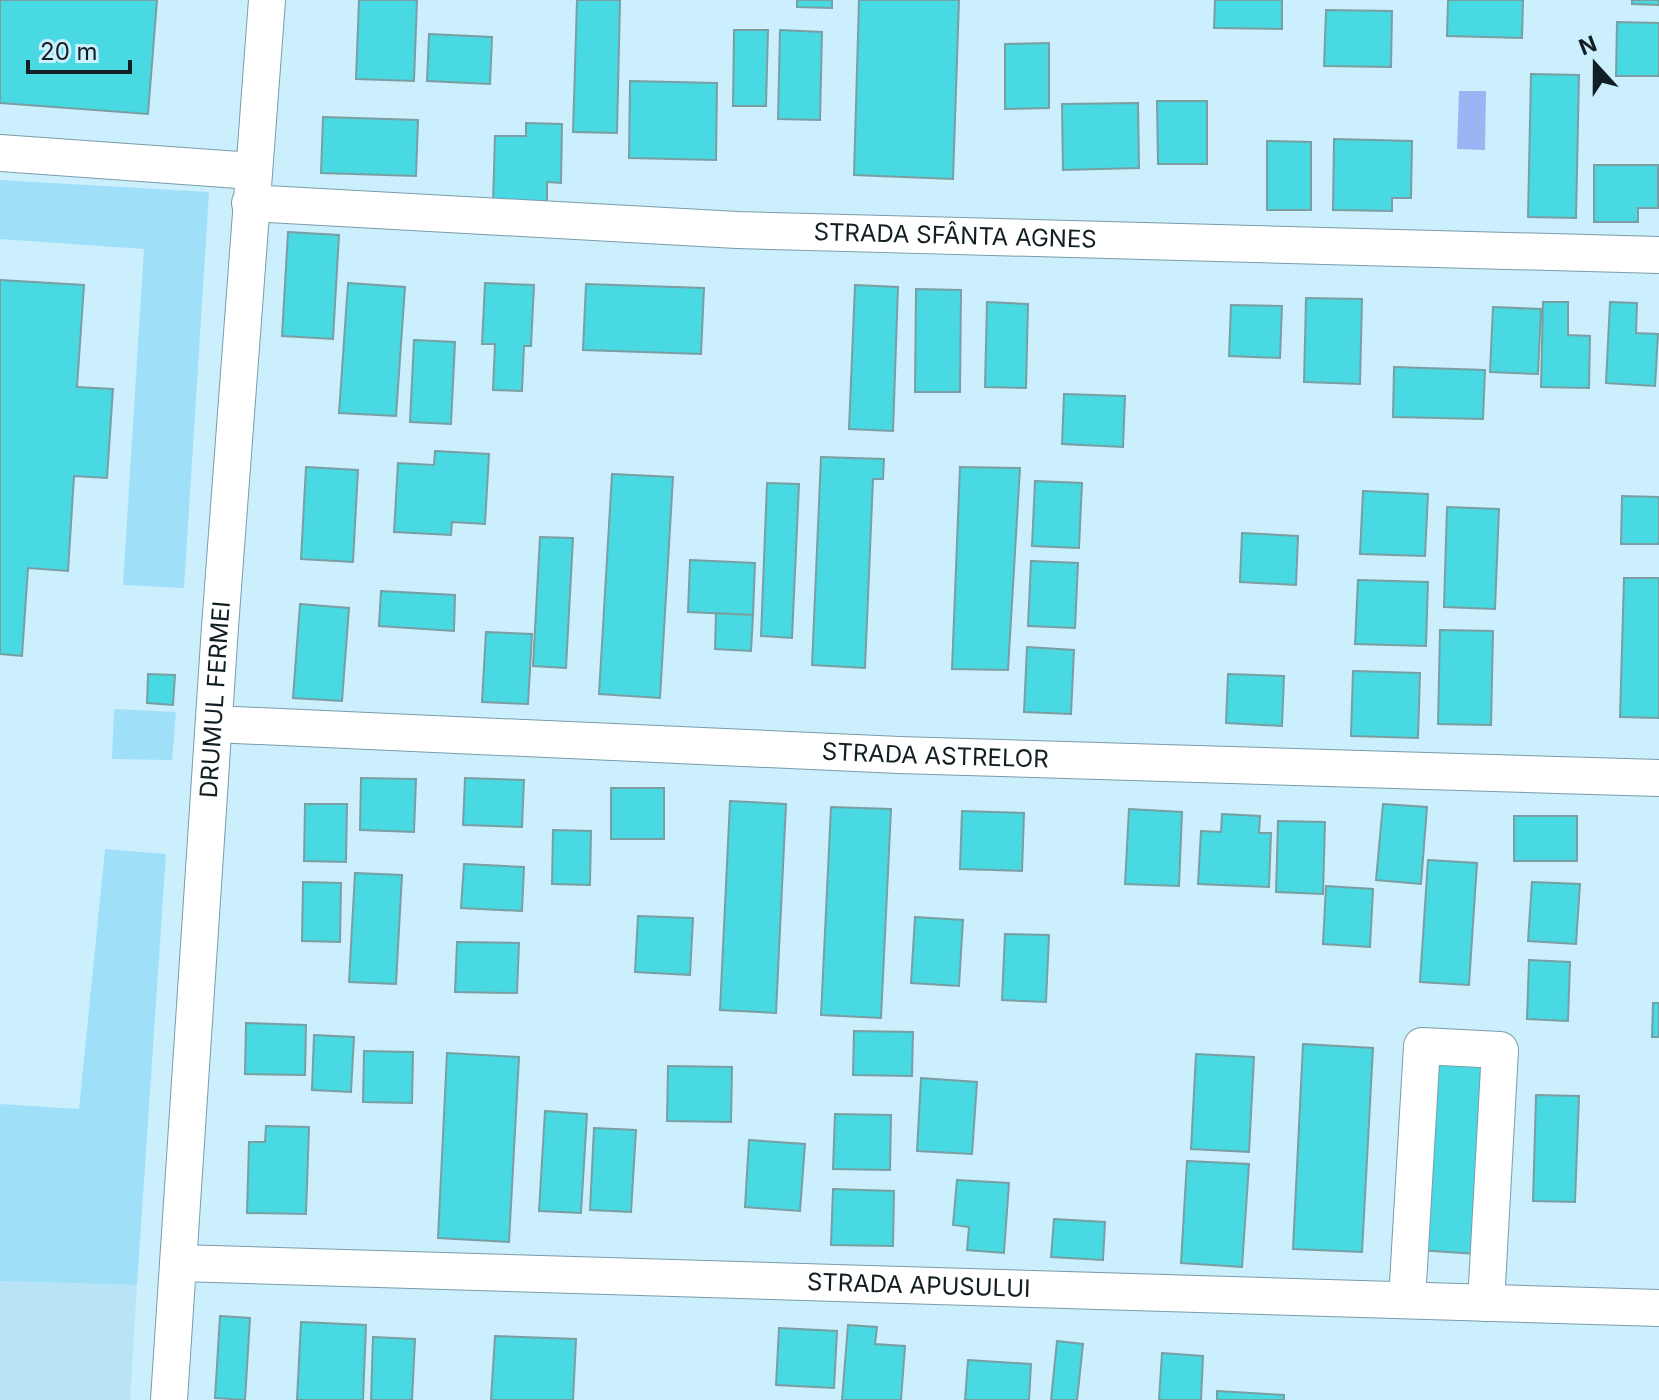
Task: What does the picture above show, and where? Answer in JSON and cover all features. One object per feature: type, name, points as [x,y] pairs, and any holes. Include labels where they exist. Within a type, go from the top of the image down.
[{"type":"street","name":"DRUMUL FERMEI","points":[[169,1400],[251,187],[267,0]]},
{"type":"street","name":"STRADA SFÂNTA AGNES","points":[[0,153],[251,187],[737,230],[1659,255]]},
{"type":"street","name":"STRADA ASTRELOR","points":[[214,724],[915,755],[1659,778]]},
{"type":"street","points":[[1407,1300],[1422,1046],[1500,1050],[1486,1303]]},
{"type":"street","name":"STRADA APUSULUI","points":[[179,1263],[1659,1308]]},
{"type":"shaded area","points":[[1459,91],[1486,91],[1485,150],[1457,149]]},
{"type":"shaded area","points":[[0,180],[209,192],[184,588],[123,585],[144,249],[0,239]]},
{"type":"shaded area","points":[[114,709],[176,712],[172,760],[112,759]]},
{"type":"shaded area","points":[[105,849],[166,854],[137,1285],[0,1281],[0,1104],[79,1109]]},
{"type":"shaded area","points":[[0,1281],[137,1285],[130,1400],[0,1400]]},
{"type":"building","points":[[0,0],[157,0],[148,114],[0,103]]},
{"type":"building","points":[[359,0],[417,0],[414,81],[356,79]]},
{"type":"building","points":[[577,0],[620,0],[617,133],[573,132]]},
{"type":"building","points":[[797,0],[832,0],[832,8],[797,7]]},
{"type":"building","points":[[859,0],[959,0],[953,179],[854,175]]},
{"type":"building","points":[[1215,0],[1282,0],[1282,29],[1214,28]]},
{"type":"building","points":[[1448,0],[1523,0],[1522,38],[1447,36]]},
{"type":"building","points":[[1632,0],[1659,0],[1659,5],[1632,4]]},
{"type":"building","points":[[1326,10],[1392,11],[1391,67],[1324,66]]},
{"type":"building","points":[[1617,22],[1659,23],[1659,76],[1616,76]]},
{"type":"building","points":[[734,30],[768,30],[766,106],[733,106]]},
{"type":"building","points":[[780,30],[822,32],[820,120],[778,119]]},
{"type":"building","points":[[429,34],[492,37],[490,84],[427,81]]},
{"type":"building","points":[[1049,43],[1049,108],[1005,109],[1005,44]]},
{"type":"building","points":[[1531,74],[1579,75],[1576,218],[1528,217]]},
{"type":"building","points":[[630,81],[717,83],[716,160],[629,158]]},
{"type":"building","points":[[1157,101],[1207,101],[1207,164],[1158,164]]},
{"type":"building","points":[[1138,103],[1139,168],[1063,170],[1062,104]]},
{"type":"building","points":[[323,117],[418,120],[416,176],[321,173]]},
{"type":"building","points":[[526,123],[562,124],[561,183],[547,182],[547,204],[493,203],[495,136],[526,136]]},
{"type":"building","points":[[1334,139],[1412,141],[1411,198],[1392,198],[1392,211],[1333,210]]},
{"type":"building","points":[[1267,141],[1311,142],[1311,210],[1267,210]]},
{"type":"building","points":[[1594,165],[1658,165],[1658,208],[1638,208],[1638,222],[1594,222]]},
{"type":"building","points":[[288,232],[339,235],[333,339],[282,336]]},
{"type":"building","points":[[0,280],[84,285],[77,387],[113,389],[107,478],[74,476],[68,571],[28,568],[22,656],[0,654]]},
{"type":"building","points":[[348,283],[405,287],[396,416],[339,413]]},
{"type":"building","points":[[485,283],[534,285],[531,346],[524,346],[522,391],[493,390],[495,344],[482,344]]},
{"type":"building","points":[[586,284],[704,288],[701,354],[583,350]]},
{"type":"building","points":[[855,285],[898,287],[893,431],[849,429]]},
{"type":"building","points":[[916,289],[961,290],[960,392],[915,392]]},
{"type":"building","points":[[1306,298],[1362,299],[1360,384],[1304,382]]},
{"type":"building","points":[[987,302],[1028,304],[1026,388],[985,387]]},
{"type":"building","points":[[1543,302],[1568,302],[1568,335],[1590,336],[1589,388],[1541,387]]},
{"type":"building","points":[[1610,302],[1637,303],[1636,333],[1658,334],[1655,386],[1606,383]]},
{"type":"building","points":[[1231,305],[1282,306],[1280,358],[1229,356]]},
{"type":"building","points":[[1493,307],[1541,309],[1538,374],[1490,372]]},
{"type":"building","points":[[414,340],[455,342],[451,424],[410,422]]},
{"type":"building","points":[[1394,367],[1485,370],[1483,419],[1393,417]]},
{"type":"building","points":[[1064,394],[1125,396],[1123,447],[1062,444]]},
{"type":"building","points":[[435,451],[489,454],[485,524],[452,522],[451,535],[394,532],[398,463],[434,465]]},
{"type":"building","points":[[821,457],[884,459],[883,479],[873,479],[865,668],[812,665]]},
{"type":"building","points":[[306,467],[358,470],[353,562],[301,559]]},
{"type":"building","points":[[960,467],[1020,468],[1008,670],[952,669]]},
{"type":"building","points":[[612,474],[673,477],[660,698],[599,694]]},
{"type":"building","points":[[1035,481],[1082,483],[1079,548],[1032,546]]},
{"type":"building","points":[[767,483],[799,484],[792,638],[761,636]]},
{"type":"building","points":[[1363,491],[1428,494],[1425,556],[1360,554]]},
{"type":"building","points":[[1622,496],[1659,497],[1659,544],[1621,544]]},
{"type":"building","points":[[1447,507],[1499,509],[1495,609],[1444,607]]},
{"type":"building","points":[[1242,533],[1298,536],[1296,585],[1240,582]]},
{"type":"building","points":[[540,537],[573,538],[566,668],[533,666]]},
{"type":"building","points":[[690,560],[755,563],[753,615],[688,612]]},
{"type":"building","points":[[1031,561],[1078,563],[1075,628],[1028,626]]},
{"type":"building","points":[[1624,578],[1659,578],[1659,718],[1620,717]]},
{"type":"building","points":[[1358,580],[1428,582],[1426,646],[1355,644]]},
{"type":"building","points":[[381,591],[455,595],[454,631],[379,626]]},
{"type":"building","points":[[300,604],[349,608],[342,701],[293,698]]},
{"type":"building","points":[[716,613],[753,615],[751,651],[715,649]]},
{"type":"building","points":[[1440,630],[1493,631],[1491,725],[1438,724]]},
{"type":"building","points":[[486,632],[532,634],[528,704],[482,702]]},
{"type":"building","points":[[1027,647],[1074,650],[1071,714],[1024,712]]},
{"type":"building","points":[[1353,671],[1420,673],[1418,738],[1351,736]]},
{"type":"building","points":[[148,674],[175,675],[173,705],[147,703]]},
{"type":"building","points":[[1228,674],[1284,676],[1282,726],[1226,723]]},
{"type":"building","points":[[361,778],[416,779],[414,832],[360,830]]},
{"type":"building","points":[[465,778],[524,780],[522,827],[463,825]]},
{"type":"building","points":[[611,788],[664,788],[664,839],[611,839]]},
{"type":"building","points":[[730,801],[786,804],[776,1013],[720,1010]]},
{"type":"building","points":[[305,804],[347,804],[346,862],[304,861]]},
{"type":"building","points":[[1383,804],[1427,807],[1421,884],[1376,880]]},
{"type":"building","points":[[831,807],[891,809],[881,1018],[821,1015]]},
{"type":"building","points":[[1129,809],[1182,812],[1179,886],[1125,884]]},
{"type":"building","points":[[962,811],[1024,813],[1022,871],[960,869]]},
{"type":"building","points":[[1222,814],[1260,816],[1259,833],[1271,833],[1269,887],[1198,884],[1201,831],[1221,832]]},
{"type":"building","points":[[1514,816],[1577,816],[1577,861],[1514,861]]},
{"type":"building","points":[[1278,821],[1325,822],[1323,894],[1276,892]]},
{"type":"building","points":[[553,830],[591,831],[590,885],[552,884]]},
{"type":"building","points":[[1428,860],[1477,863],[1469,985],[1420,982]]},
{"type":"building","points":[[464,864],[524,867],[522,911],[461,908]]},
{"type":"building","points":[[355,873],[402,875],[396,984],[349,982]]},
{"type":"building","points":[[303,882],[341,883],[340,942],[302,941]]},
{"type":"building","points":[[1532,882],[1580,884],[1576,944],[1528,941]]},
{"type":"building","points":[[1326,886],[1373,889],[1370,947],[1323,944]]},
{"type":"building","points":[[638,916],[693,918],[690,975],[635,972]]},
{"type":"building","points":[[915,917],[963,920],[959,986],[911,983]]},
{"type":"building","points":[[1005,934],[1049,935],[1046,1002],[1002,1000]]},
{"type":"building","points":[[457,942],[519,943],[517,993],[455,992]]},
{"type":"building","points":[[1529,960],[1570,962],[1568,1021],[1527,1019]]},
{"type":"building","points":[[1653,1003],[1659,1003],[1659,1037],[1652,1037]]},
{"type":"building","points":[[246,1023],[306,1025],[305,1075],[245,1074]]},
{"type":"building","points":[[854,1031],[913,1032],[912,1076],[853,1075]]},
{"type":"building","points":[[314,1035],[354,1037],[351,1092],[312,1090]]},
{"type":"building","points":[[1303,1044],[1373,1048],[1362,1252],[1293,1249]]},
{"type":"building","points":[[364,1051],[413,1052],[412,1103],[363,1102]]},
{"type":"building","points":[[447,1053],[519,1057],[509,1242],[438,1238]]},
{"type":"building","points":[[1196,1054],[1254,1057],[1249,1152],[1191,1149]]},
{"type":"building","points":[[1433,1054],[1489,1058],[1476,1254],[1419,1250]]},
{"type":"building","points":[[668,1066],[732,1067],[731,1122],[667,1121]]},
{"type":"building","points":[[921,1078],[977,1082],[972,1154],[917,1151]]},
{"type":"building","points":[[1536,1095],[1579,1096],[1575,1202],[1533,1201]]},
{"type":"building","points":[[545,1111],[587,1114],[581,1213],[539,1211]]},
{"type":"building","points":[[835,1114],[891,1115],[890,1170],[833,1169]]},
{"type":"building","points":[[266,1126],[309,1127],[306,1214],[247,1213],[249,1142],[265,1142]]},
{"type":"building","points":[[594,1128],[636,1130],[631,1212],[590,1210]]},
{"type":"building","points":[[749,1140],[805,1144],[800,1211],[745,1207]]},
{"type":"building","points":[[1187,1161],[1249,1164],[1242,1267],[1181,1263]]},
{"type":"building","points":[[957,1180],[1009,1183],[1004,1253],[967,1250],[969,1227],[953,1225]]},
{"type":"building","points":[[833,1189],[894,1191],[893,1246],[831,1245]]},
{"type":"building","points":[[1054,1219],[1105,1222],[1103,1260],[1051,1257]]},
{"type":"building","points":[[220,1316],[250,1318],[245,1400],[215,1398]]},
{"type":"building","points":[[301,1322],[366,1325],[363,1400],[297,1400]]},
{"type":"building","points":[[848,1325],[877,1327],[875,1344],[905,1346],[901,1400],[842,1400]]},
{"type":"building","points":[[779,1328],[837,1331],[834,1388],[776,1385]]},
{"type":"building","points":[[495,1336],[576,1339],[573,1400],[491,1400]]},
{"type":"building","points":[[373,1337],[415,1339],[412,1400],[371,1400]]},
{"type":"building","points":[[1057,1341],[1083,1344],[1077,1400],[1051,1400]]},
{"type":"building","points":[[1162,1353],[1203,1356],[1201,1400],[1159,1400]]},
{"type":"building","points":[[968,1360],[1031,1364],[1029,1400],[965,1400]]},
{"type":"building","points":[[1217,1391],[1284,1395],[1284,1400],[1217,1400]]}]
